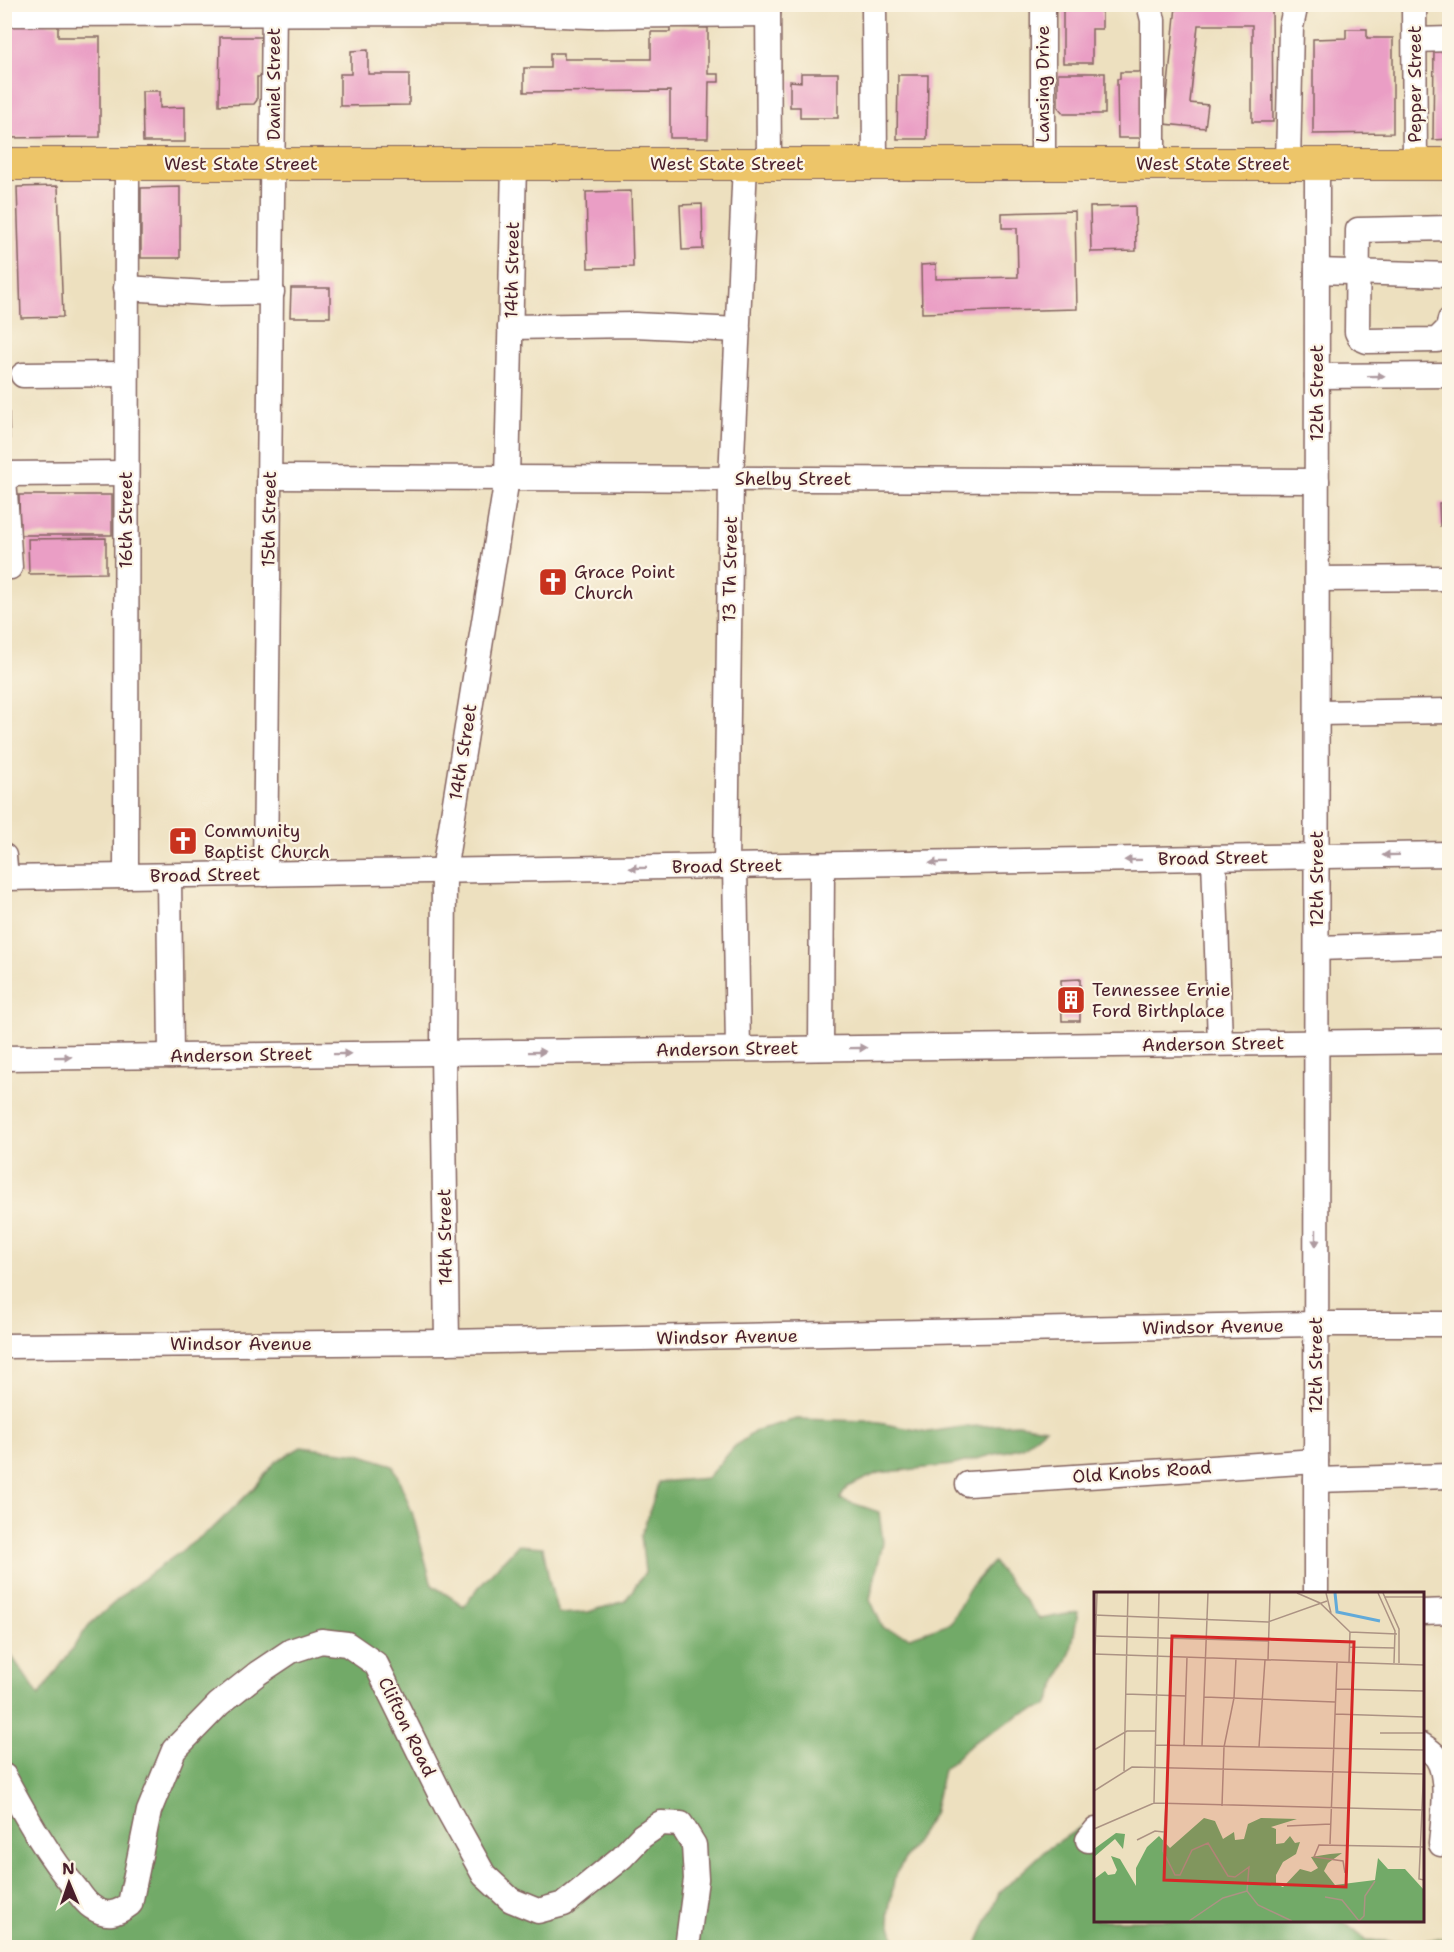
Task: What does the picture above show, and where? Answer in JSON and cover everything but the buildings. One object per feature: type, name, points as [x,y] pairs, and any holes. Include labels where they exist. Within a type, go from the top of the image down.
[{"type":"main road","name":"West State Street","points":[[4,164],[1449,164]]},
{"type":"street","points":[[874,4],[875,164]]},
{"type":"street","name":"Lansing Drive","points":[[1043,164],[1044,4]]},
{"type":"street","points":[[1149,4],[1153,20],[1153,164]]},
{"type":"street","name":"12th Street","points":[[1296,4],[1291,27],[1303,164],[1317,271],[1316,1592]]},
{"type":"street","name":"Pepper Street","points":[[1414,4],[1415,164]]},
{"type":"street","points":[[4,14],[274,9],[590,16],[768,9]]},
{"type":"street","name":"Daniel Street","points":[[273,164],[274,9]]},
{"type":"street","name":"13 Th Street","points":[[738,1049],[731,866],[731,479],[738,330],[757,164],[768,9]]},
{"type":"street","points":[[1415,40],[1449,39]]},
{"type":"street","name":"16th Street","points":[[126,876],[127,164]]},
{"type":"street","name":"15th Street","points":[[265,874],[273,164]]},
{"type":"street","name":"14th Street","points":[[447,1342],[443,1053],[444,871],[507,478],[513,164]]},
{"type":"street","points":[[1449,228],[1358,230],[1357,332],[1360,338],[1367,341],[1437,340],[1448,329],[1449,320]]},
{"type":"street","points":[[1317,271],[1449,274]]},
{"type":"street","points":[[126,288],[207,293],[272,292]]},
{"type":"street","points":[[510,327],[635,325],[738,330]]},
{"type":"street","points":[[23,375],[126,374]]},
{"type":"street","points":[[1317,376],[1449,375]]},
{"type":"street","points":[[10,567],[4,476],[126,473]]},
{"type":"street","name":"Shelby Street","points":[[269,477],[1317,481]]},
{"type":"street","points":[[1317,579],[1449,578]]},
{"type":"street","points":[[1317,713],[1449,711]]},
{"type":"street","name":"Broad Street","points":[[5,871],[169,876],[1449,854]]},
{"type":"street","points":[[1214,858],[1220,1043]]},
{"type":"street","points":[[821,1048],[822,865]]},
{"type":"street","points":[[169,876],[171,1056]]},
{"type":"street","points":[[1317,948],[1449,944]]},
{"type":"street","name":"Anderson Street","points":[[4,1058],[1449,1041]]},
{"type":"street","name":"Windsor Avenue","points":[[4,1346],[447,1342],[1316,1324],[1449,1324]]},
{"type":"street","name":"Old Knobs Road","points":[[969,1484],[1316,1470],[1449,1476]]},
{"type":"street","points":[[1424,1612],[1449,1611]]},
{"type":"street","name":"Clifton Road","points":[[4,1776],[64,1875],[90,1906],[103,1912],[119,1913],[130,1904],[149,1811],[174,1750],[219,1704],[291,1651],[321,1641],[347,1644],[376,1664],[447,1810],[484,1875],[510,1900],[538,1911],[564,1904],[622,1857],[642,1836],[661,1823],[681,1824],[694,1845],[696,1879],[687,1947]]},
{"type":"street","points":[[1424,1747],[1437,1757],[1443,1771],[1444,1811],[1441,1844]]},
{"type":"green space","points":[[797,1419],[868,1421],[928,1432],[962,1427],[1018,1424],[1046,1428],[1023,1447],[953,1465],[878,1473],[847,1487],[840,1499],[879,1512],[883,1542],[870,1599],[883,1628],[910,1637],[950,1623],[969,1589],[993,1562],[1040,1619],[1078,1612],[1071,1651],[1047,1706],[1021,1714],[974,1742],[943,1770],[933,1814],[895,1875],[888,1915],[899,1948],[5,1947],[4,1645],[39,1696],[89,1625],[131,1588],[214,1527],[254,1488],[275,1462],[301,1447],[359,1454],[393,1465],[412,1512],[432,1585],[464,1606],[518,1545],[543,1547],[558,1614],[588,1612],[625,1601],[645,1572],[641,1536],[658,1482],[707,1478],[735,1446],[757,1430]]},
{"type":"green space","points":[[1084,1825],[1094,1830],[1094,1922],[1344,1922],[1366,1940],[1411,1943],[1450,1937],[1449,1948],[974,1948],[999,1893],[1047,1849]]},
{"type":"place","name":"Grace Point Church","points":[[553,582]]},
{"type":"place","name":"Community Baptist Church","points":[[183,841]]},
{"type":"place","name":"Tennessee Ernie Ford Birthplace","points":[[1071,1000]]}]
